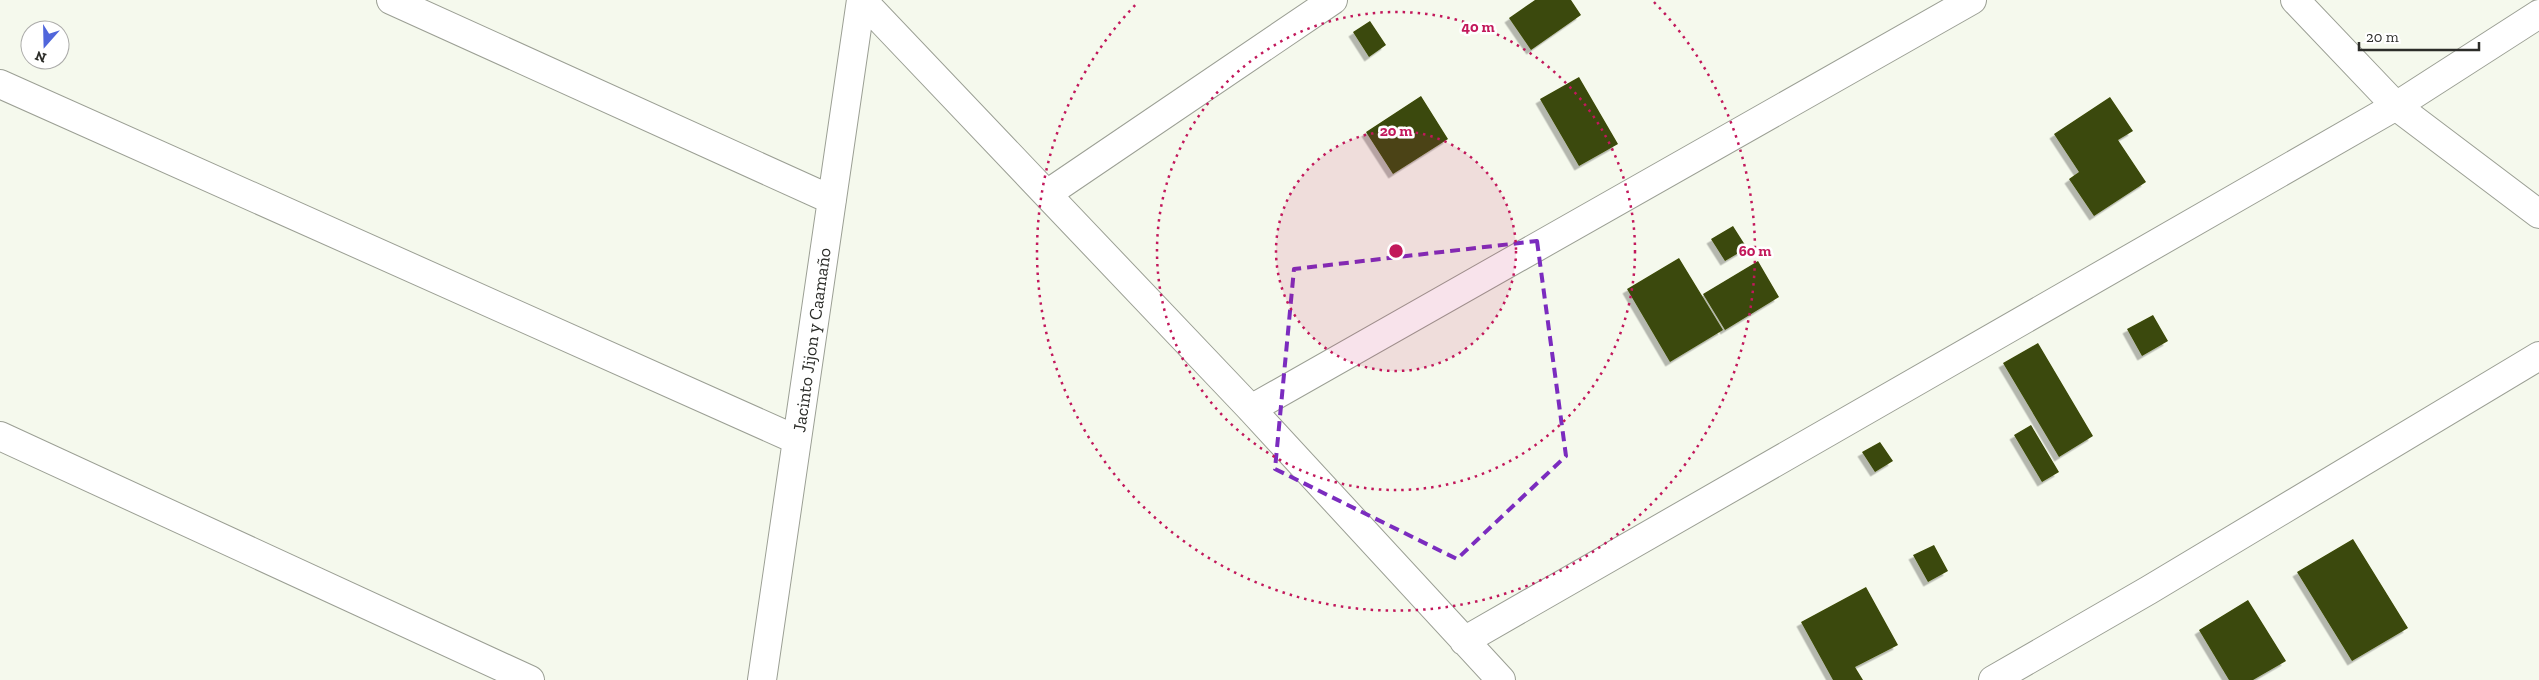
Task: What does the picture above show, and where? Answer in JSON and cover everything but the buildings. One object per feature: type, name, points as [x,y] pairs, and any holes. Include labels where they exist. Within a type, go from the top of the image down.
[{"type":"street","points":[[391,0],[832,200]]},
{"type":"street","points":[[861,0],[1251,409],[1501,680]]},
{"type":"street","name":"Jacinto Jijon y Caamaño","points":[[762,680],[861,0]]},
{"type":"street","points":[[1047,194],[1333,0]]},
{"type":"street","points":[[1251,409],[1972,0]]},
{"type":"street","points":[[2295,0],[2396,106],[2539,214]]},
{"type":"street","points":[[1464,641],[2396,106],[2539,14]]},
{"type":"street","points":[[0,84],[797,440]]},
{"type":"street","points":[[1993,680],[2149,590],[2539,356]]},
{"type":"street","points":[[0,436],[530,680]]},
{"type":"highlighted area","points":[[1537,241],[1566,456],[1457,559],[1275,469],[1294,269]]}]
